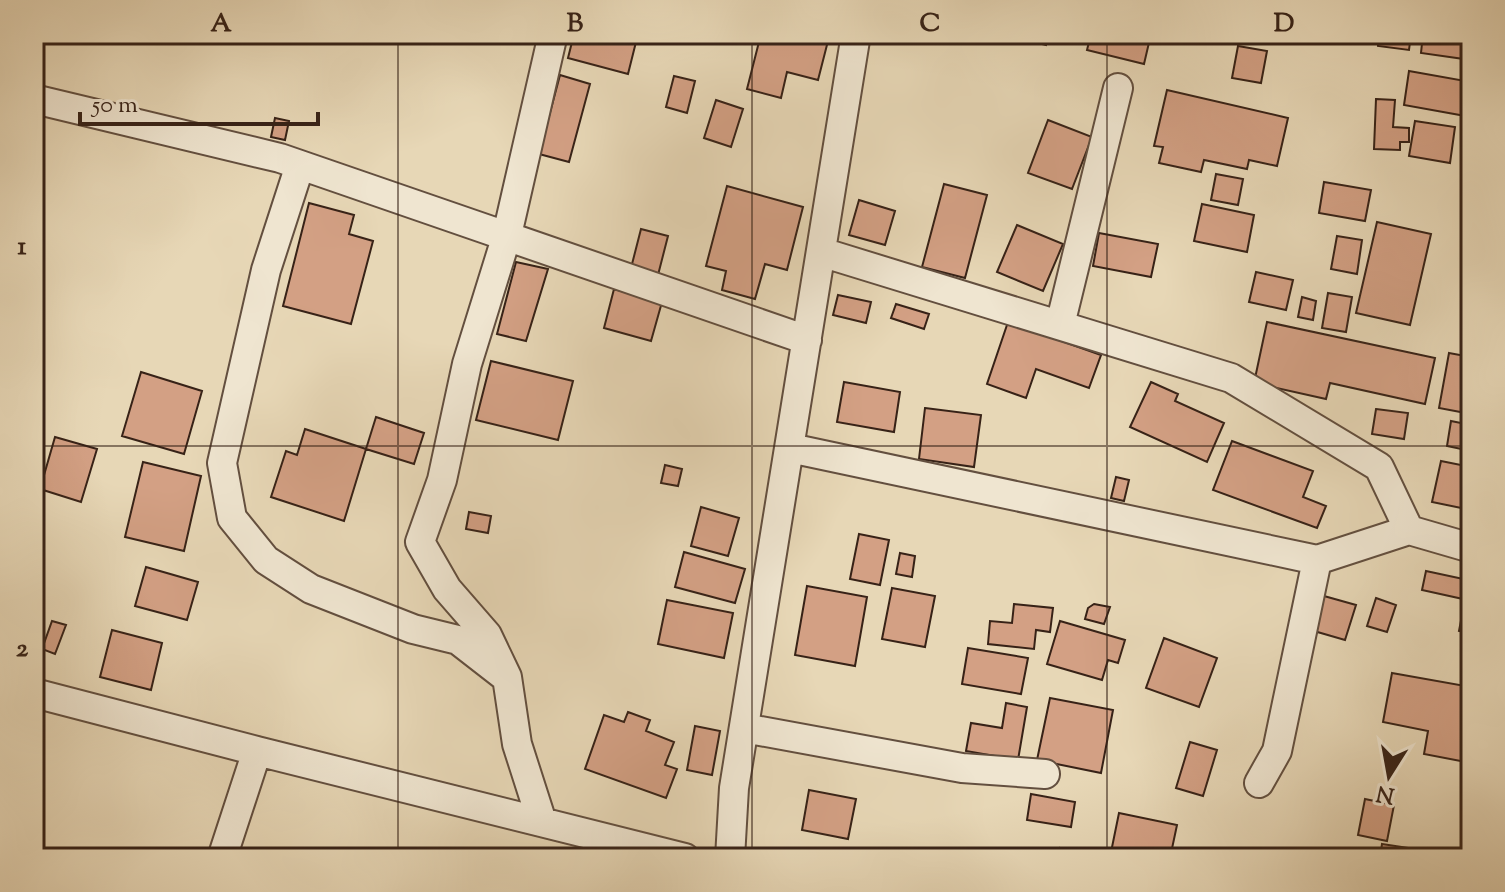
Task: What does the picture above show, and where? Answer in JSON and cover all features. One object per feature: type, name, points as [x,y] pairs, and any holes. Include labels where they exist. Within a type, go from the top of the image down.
[{"type":"street","points":[[542,822],[517,744],[507,677],[487,635],[447,589],[420,542],[442,480],[467,364],[507,235],[553,34]]},
{"type":"street","points":[[730,858],[734,788],[856,34]]},
{"type":"street","points":[[1060,325],[1118,88]]},
{"type":"street","points":[[34,99],[280,158],[807,340]]},
{"type":"street","points":[[300,165],[266,270],[222,463],[232,518],[266,560],[311,589],[413,629],[458,640],[507,677]]},
{"type":"street","points":[[821,252],[1231,378],[1379,467],[1409,530]]},
{"type":"street","points":[[790,448],[1317,560],[1409,530],[1471,548]]},
{"type":"street","points":[[1259,783],[1277,751],[1317,560]]},
{"type":"street","points":[[34,693],[685,858]]},
{"type":"street","points":[[744,728],[962,768],[1045,774]]},
{"type":"street","points":[[222,858],[257,751]]},
{"type":"building","points":[[574,34],[621,34],[637,38],[628,74],[568,58]]},
{"type":"building","points":[[761,34],[816,34],[829,37],[818,80],[787,72],[781,98],[747,89]]},
{"type":"building","points":[[1002,34],[1048,34],[1046,45]]},
{"type":"building","points":[[1091,34],[1151,34],[1144,64],[1087,50]]},
{"type":"building","points":[[1379,34],[1411,34],[1409,50],[1378,46]]},
{"type":"building","points":[[1423,34],[1471,34],[1471,60],[1421,53]]},
{"type":"building","points":[[1238,46],[1267,51],[1261,83],[1232,78]]},
{"type":"building","points":[[1409,71],[1471,82],[1471,117],[1404,105]]},
{"type":"building","points":[[560,75],[590,84],[569,162],[539,154]]},
{"type":"building","points":[[674,76],[695,81],[687,113],[666,107]]},
{"type":"building","points":[[1167,90],[1288,118],[1277,166],[1249,160],[1247,169],[1204,160],[1201,172],[1159,163],[1163,147],[1154,146]]},
{"type":"building","points":[[1376,99],[1395,100],[1393,127],[1409,128],[1409,142],[1400,142],[1400,150],[1374,149]]},
{"type":"building","points":[[716,100],[743,109],[731,147],[704,138]]},
{"type":"building","points":[[275,118],[289,121],[285,140],[271,137]]},
{"type":"building","points":[[1048,120],[1092,137],[1072,189],[1028,173]]},
{"type":"building","points":[[1415,121],[1455,127],[1450,163],[1409,156]]},
{"type":"building","points":[[1216,174],[1243,179],[1238,205],[1211,200]]},
{"type":"building","points":[[1324,182],[1371,190],[1365,221],[1319,213]]},
{"type":"building","points":[[944,184],[987,195],[965,278],[922,267]]},
{"type":"building","points":[[727,186],[803,207],[787,270],[765,264],[755,299],[722,290],[726,271],[706,266]]},
{"type":"building","points":[[859,200],[895,211],[885,245],[849,235]]},
{"type":"building","points":[[309,203],[354,215],[349,234],[373,241],[351,324],[283,306]]},
{"type":"building","points":[[1202,204],[1254,215],[1247,252],[1194,241]]},
{"type":"building","points":[[1377,222],[1431,234],[1410,325],[1356,313]]},
{"type":"building","points":[[1017,225],[1063,244],[1043,291],[997,272]]},
{"type":"building","points":[[641,229],[668,236],[658,275],[631,268]]},
{"type":"building","points":[[1099,233],[1158,244],[1151,277],[1093,266]]},
{"type":"building","points":[[1337,236],[1362,240],[1357,274],[1331,269]]},
{"type":"building","points":[[516,262],[548,269],[526,341],[497,334]]},
{"type":"building","points":[[1256,272],[1293,280],[1286,310],[1249,302]]},
{"type":"building","points":[[614,289],[662,302],[651,341],[604,328]]},
{"type":"building","points":[[1328,293],[1352,297],[1346,332],[1322,328]]},
{"type":"building","points":[[838,295],[871,302],[866,323],[833,315]]},
{"type":"building","points":[[1302,297],[1316,301],[1313,320],[1298,317]]},
{"type":"building","points":[[896,304],[929,314],[924,329],[891,318]]},
{"type":"building","points":[[1008,322],[1101,355],[1089,388],[1036,369],[1026,398],[987,384]]},
{"type":"building","points":[[1267,322],[1435,358],[1425,404],[1330,383],[1326,399],[1254,383]]},
{"type":"building","points":[[1449,353],[1471,357],[1471,414],[1439,408]]},
{"type":"building","points":[[491,361],[573,381],[558,440],[476,420]]},
{"type":"building","points":[[141,372],[202,391],[184,454],[122,436]]},
{"type":"building","points":[[844,382],[900,392],[894,432],[837,422]]},
{"type":"building","points":[[1151,382],[1178,394],[1175,401],[1224,423],[1207,462],[1130,427]]},
{"type":"building","points":[[925,408],[981,415],[974,467],[919,459]]},
{"type":"building","points":[[1376,409],[1408,413],[1404,439],[1372,434]]},
{"type":"building","points":[[376,417],[424,433],[414,464],[366,449]]},
{"type":"building","points":[[1451,421],[1471,425],[1471,451],[1447,446]]},
{"type":"building","points":[[305,429],[366,449],[344,521],[271,497],[286,451],[297,455]]},
{"type":"building","points":[[55,437],[97,449],[81,502],[40,489]]},
{"type":"building","points":[[1232,441],[1313,471],[1303,497],[1326,506],[1317,528],[1213,490]]},
{"type":"building","points":[[1441,461],[1471,467],[1471,510],[1432,502]]},
{"type":"building","points":[[143,462],[201,476],[184,551],[125,537]]},
{"type":"building","points":[[665,465],[682,469],[678,486],[661,483]]},
{"type":"building","points":[[1116,477],[1129,480],[1124,501],[1111,498]]},
{"type":"building","points":[[701,507],[739,518],[728,556],[691,546]]},
{"type":"building","points":[[469,512],[491,516],[488,533],[466,529]]},
{"type":"building","points":[[859,534],[889,540],[880,585],[850,579]]},
{"type":"building","points":[[684,552],[745,569],[735,603],[675,587]]},
{"type":"building","points":[[900,553],[915,556],[912,577],[896,574]]},
{"type":"building","points":[[146,567],[198,582],[187,620],[135,606]]},
{"type":"building","points":[[1426,571],[1468,580],[1463,599],[1422,590]]},
{"type":"building","points":[[807,586],[867,597],[855,666],[795,655]]},
{"type":"building","points":[[892,588],[935,596],[925,647],[882,639]]},
{"type":"building","points":[[1324,596],[1356,605],[1345,640],[1314,631]]},
{"type":"building","points":[[1376,598],[1396,605],[1387,632],[1367,626]]},
{"type":"building","points":[[667,600],[733,613],[724,658],[658,644]]},
{"type":"building","points":[[1465,600],[1471,601],[1471,633],[1459,631]]},
{"type":"building","points":[[1014,604],[1053,608],[1050,632],[1036,630],[1034,649],[988,644],[990,621],[1012,623]]},
{"type":"building","points":[[1094,604],[1110,607],[1104,624],[1085,619],[1088,608]]},
{"type":"building","points":[[52,621],[66,625],[55,654],[42,649]]},
{"type":"building","points":[[1060,621],[1125,640],[1118,663],[1108,660],[1102,680],[1047,664]]},
{"type":"building","points":[[112,630],[162,643],[151,690],[100,677]]},
{"type":"building","points":[[1164,638],[1217,658],[1199,707],[1146,688]]},
{"type":"building","points":[[968,648],[1028,658],[1021,694],[962,684]]},
{"type":"building","points":[[1392,673],[1471,687],[1471,763],[1424,754],[1428,731],[1383,722]]},
{"type":"building","points":[[1050,698],[1113,710],[1101,773],[1037,760]]},
{"type":"building","points":[[1006,703],[1027,707],[1018,760],[966,751],[971,723],[1002,728]]},
{"type":"building","points":[[628,712],[650,720],[646,731],[674,742],[665,765],[677,769],[666,798],[585,769],[604,715],[624,722]]},
{"type":"building","points":[[695,726],[720,731],[712,775],[687,770]]},
{"type":"building","points":[[1190,742],[1217,750],[1203,796],[1176,788]]},
{"type":"building","points":[[809,790],[856,799],[848,839],[802,830]]},
{"type":"building","points":[[1031,794],[1075,802],[1071,827],[1027,820]]},
{"type":"building","points":[[1365,799],[1394,805],[1387,841],[1358,835]]},
{"type":"building","points":[[1119,813],[1177,825],[1170,858],[1110,857]]},
{"type":"building","points":[[1382,844],[1409,848],[1408,858],[1380,858]]},
{"type":"building","points":[[1060,848],[1095,853],[1095,858],[1059,858]]}]
